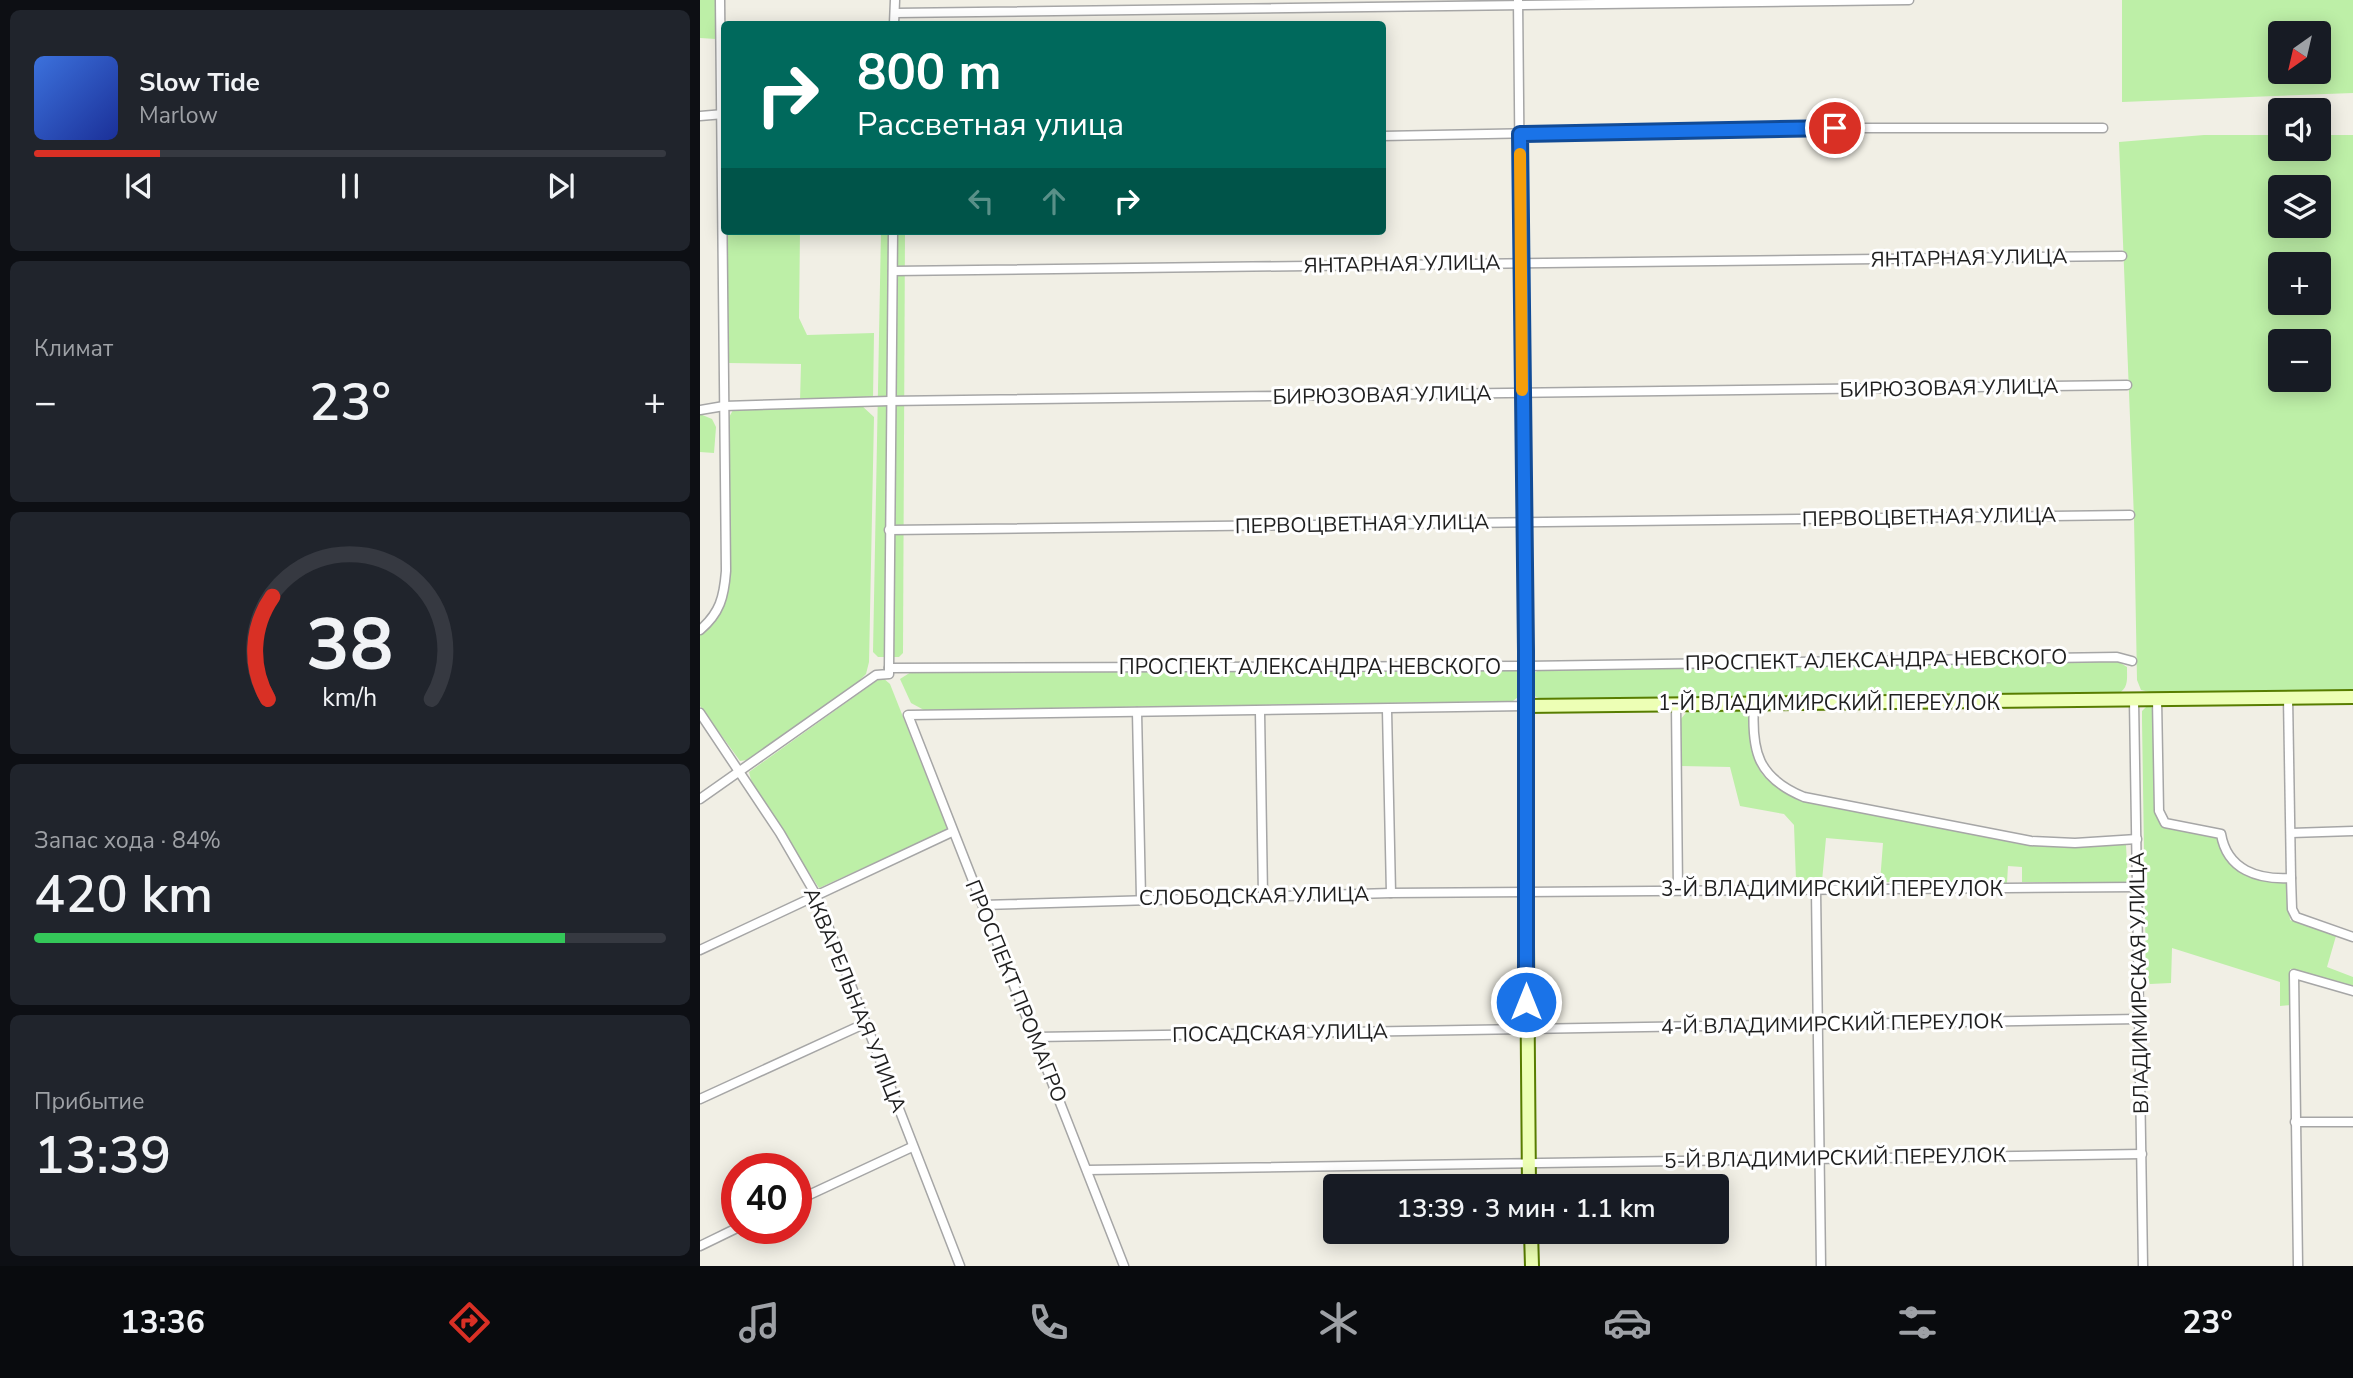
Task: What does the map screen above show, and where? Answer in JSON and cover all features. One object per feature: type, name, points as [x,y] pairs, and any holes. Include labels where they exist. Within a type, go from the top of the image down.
[{"type":"street","points":[[720,0],[721,56]]},
{"type":"street","points":[[894,21],[895,0]]},
{"type":"street","points":[[895,13],[1518,2],[1909,0]]},
{"type":"street","points":[[1518,2],[1525,523],[1529,1174]]},
{"type":"street","points":[[700,116],[721,113]]},
{"type":"street","points":[[1386,136],[1808,128],[2103,128]]},
{"type":"street","points":[[700,630],[715,617],[724,598],[722,235]]},
{"type":"street","points":[[700,799],[876,675],[889,674],[889,401],[893,235]]},
{"type":"street","name":"ЯНТАРНАЯ УЛИЦА","points":[[893,271],[2122,256]]},
{"type":"street","name":"БИРЮЗОВАЯ УЛИЦА","points":[[700,410],[889,401],[2127,385]]},
{"type":"street","name":"ПЕРВОЦВЕТНАЯ УЛИЦА","points":[[888,530],[2130,515]]},
{"type":"street","name":"ПРОСПЕКТ АЛЕКСАНДРА НЕВСКОГО","points":[[889,668],[1526,666],[2117,657],[2132,661]]},
{"type":"street","points":[[2288,697],[2292,909],[2296,917],[2353,937]]},
{"type":"street","name":"1-Й ВЛАДИМИРСКИЙ ПЕРЕУЛОК","points":[[1525,706],[2353,697]]},
{"type":"street","points":[[2157,699],[2160,817],[2171,825],[2221,834],[2227,852],[2247,872],[2259,878],[2291,878]]},
{"type":"street","name":"ВЛАДИМИРСКАЯ УЛИЦА","points":[[2134,700],[2143,1266]]},
{"type":"street","points":[[1676,704],[1678,890]]},
{"type":"street","points":[[1754,704],[1759,761],[1769,776],[1782,788],[1804,797],[2031,841],[2137,839]]},
{"type":"street","name":"ПРОСПЕКТ АЛЕКСАНДРА НЕВСКОГО","points":[[908,715],[1260,712],[1525,706]]},
{"type":"street","points":[[1387,710],[1391,893]]},
{"type":"street","points":[[1137,712],[1140,898]]},
{"type":"street","points":[[1260,712],[1264,897]]},
{"type":"street","name":"АКВАРЕЛЬНАЯ УЛИЦА","points":[[700,713],[816,895],[960,1266]]},
{"type":"street","name":"ПРОСПЕКТ ПРОМАГРО","points":[[908,715],[1124,1266]]},
{"type":"street","points":[[2291,833],[2353,831]]},
{"type":"street","points":[[700,950],[952,832]]},
{"type":"street","name":"3-Й ВЛАДИМИРСКИЙ ПЕРЕУЛОК","points":[[1525,892],[2138,887]]},
{"type":"street","points":[[1816,890],[1821,1266]]},
{"type":"street","name":"СЛОБОДСКАЯ УЛИЦА","points":[[983,905],[1140,898],[1525,892]]},
{"type":"street","points":[[2298,1266],[2294,974],[2353,991]]},
{"type":"street","name":"4-Й ВЛАДИМИРСКИЙ ПЕРЕУЛОК","points":[[1526,1030],[2139,1019]]},
{"type":"street","points":[[700,1099],[866,1023]]},
{"type":"street","name":"ПОСАДСКАЯ УЛИЦА","points":[[1035,1037],[1526,1030]]},
{"type":"street","points":[[2295,1122],[2353,1122]]},
{"type":"street","points":[[812,1194],[912,1147]]},
{"type":"street","name":"5-Й ВЛАДИМИРСКИЙ ПЕРЕУЛОК","points":[[1087,1170],[1528,1161],[2142,1154]]},
{"type":"street","points":[[700,1246],[721,1236]]},
{"type":"street","points":[[1531,1244],[1532,1266]]},
{"type":"green space","points":[[700,0],[716,0],[716,39],[700,38]]},
{"type":"green space","points":[[2122,0],[2353,0],[2353,93],[2122,102]]},
{"type":"green space","points":[[2204,135],[2268,135],[2268,161],[2331,161],[2331,135],[2353,135],[2353,692],[2154,693],[2141,690],[2137,680],[2134,518],[2119,142]]},
{"type":"green space","points":[[726,235],[800,235],[799,318],[807,335],[874,333],[873,399],[800,401],[801,364],[728,363]]},
{"type":"green space","points":[[881,235],[905,235],[903,653],[899,657],[878,657],[873,652]]},
{"type":"green space","points":[[741,405],[861,405],[874,417],[869,662],[866,674],[747,760],[740,761],[700,706],[700,632],[714,622],[728,593],[727,421],[733,410]]},
{"type":"green space","points":[[700,414],[712,419],[716,427],[714,453],[700,452]]},
{"type":"green space","points":[[2114,659],[2127,667],[2127,677],[2125,688],[2114,695],[1544,700],[1534,696],[1531,675],[1539,670]]},
{"type":"green space","points":[[1521,671],[1522,694],[1513,701],[924,710],[911,703],[900,679],[911,672]]},
{"type":"green space","points":[[882,677],[890,684],[947,828],[819,888],[752,784],[749,772]]},
{"type":"green space","points":[[2149,704],[2154,711],[2155,803],[2161,826],[2218,835],[2245,869],[2261,878],[2286,881],[2290,920],[2336,936],[2327,967],[2353,977],[2353,987],[2290,969],[2290,1005],[2280,1006],[2280,982],[2172,948],[2171,983],[2150,984],[2146,980],[2142,711]]},
{"type":"green space","points":[[1690,708],[1741,709],[1748,712],[1759,769],[1775,786],[1791,796],[2019,844],[2126,845],[2128,882],[2022,882],[2022,867],[2008,866],[2007,883],[1880,882],[1883,843],[1826,838],[1822,881],[1796,880],[1794,825],[1784,814],[1740,806],[1730,767],[1681,766],[1680,720]]},
{"type":"slow traffic","points":[[1520,154],[1522,390]]},
{"type":"route","points":[[1526,1002],[1526,651],[1520,134],[1835,128]]}]
